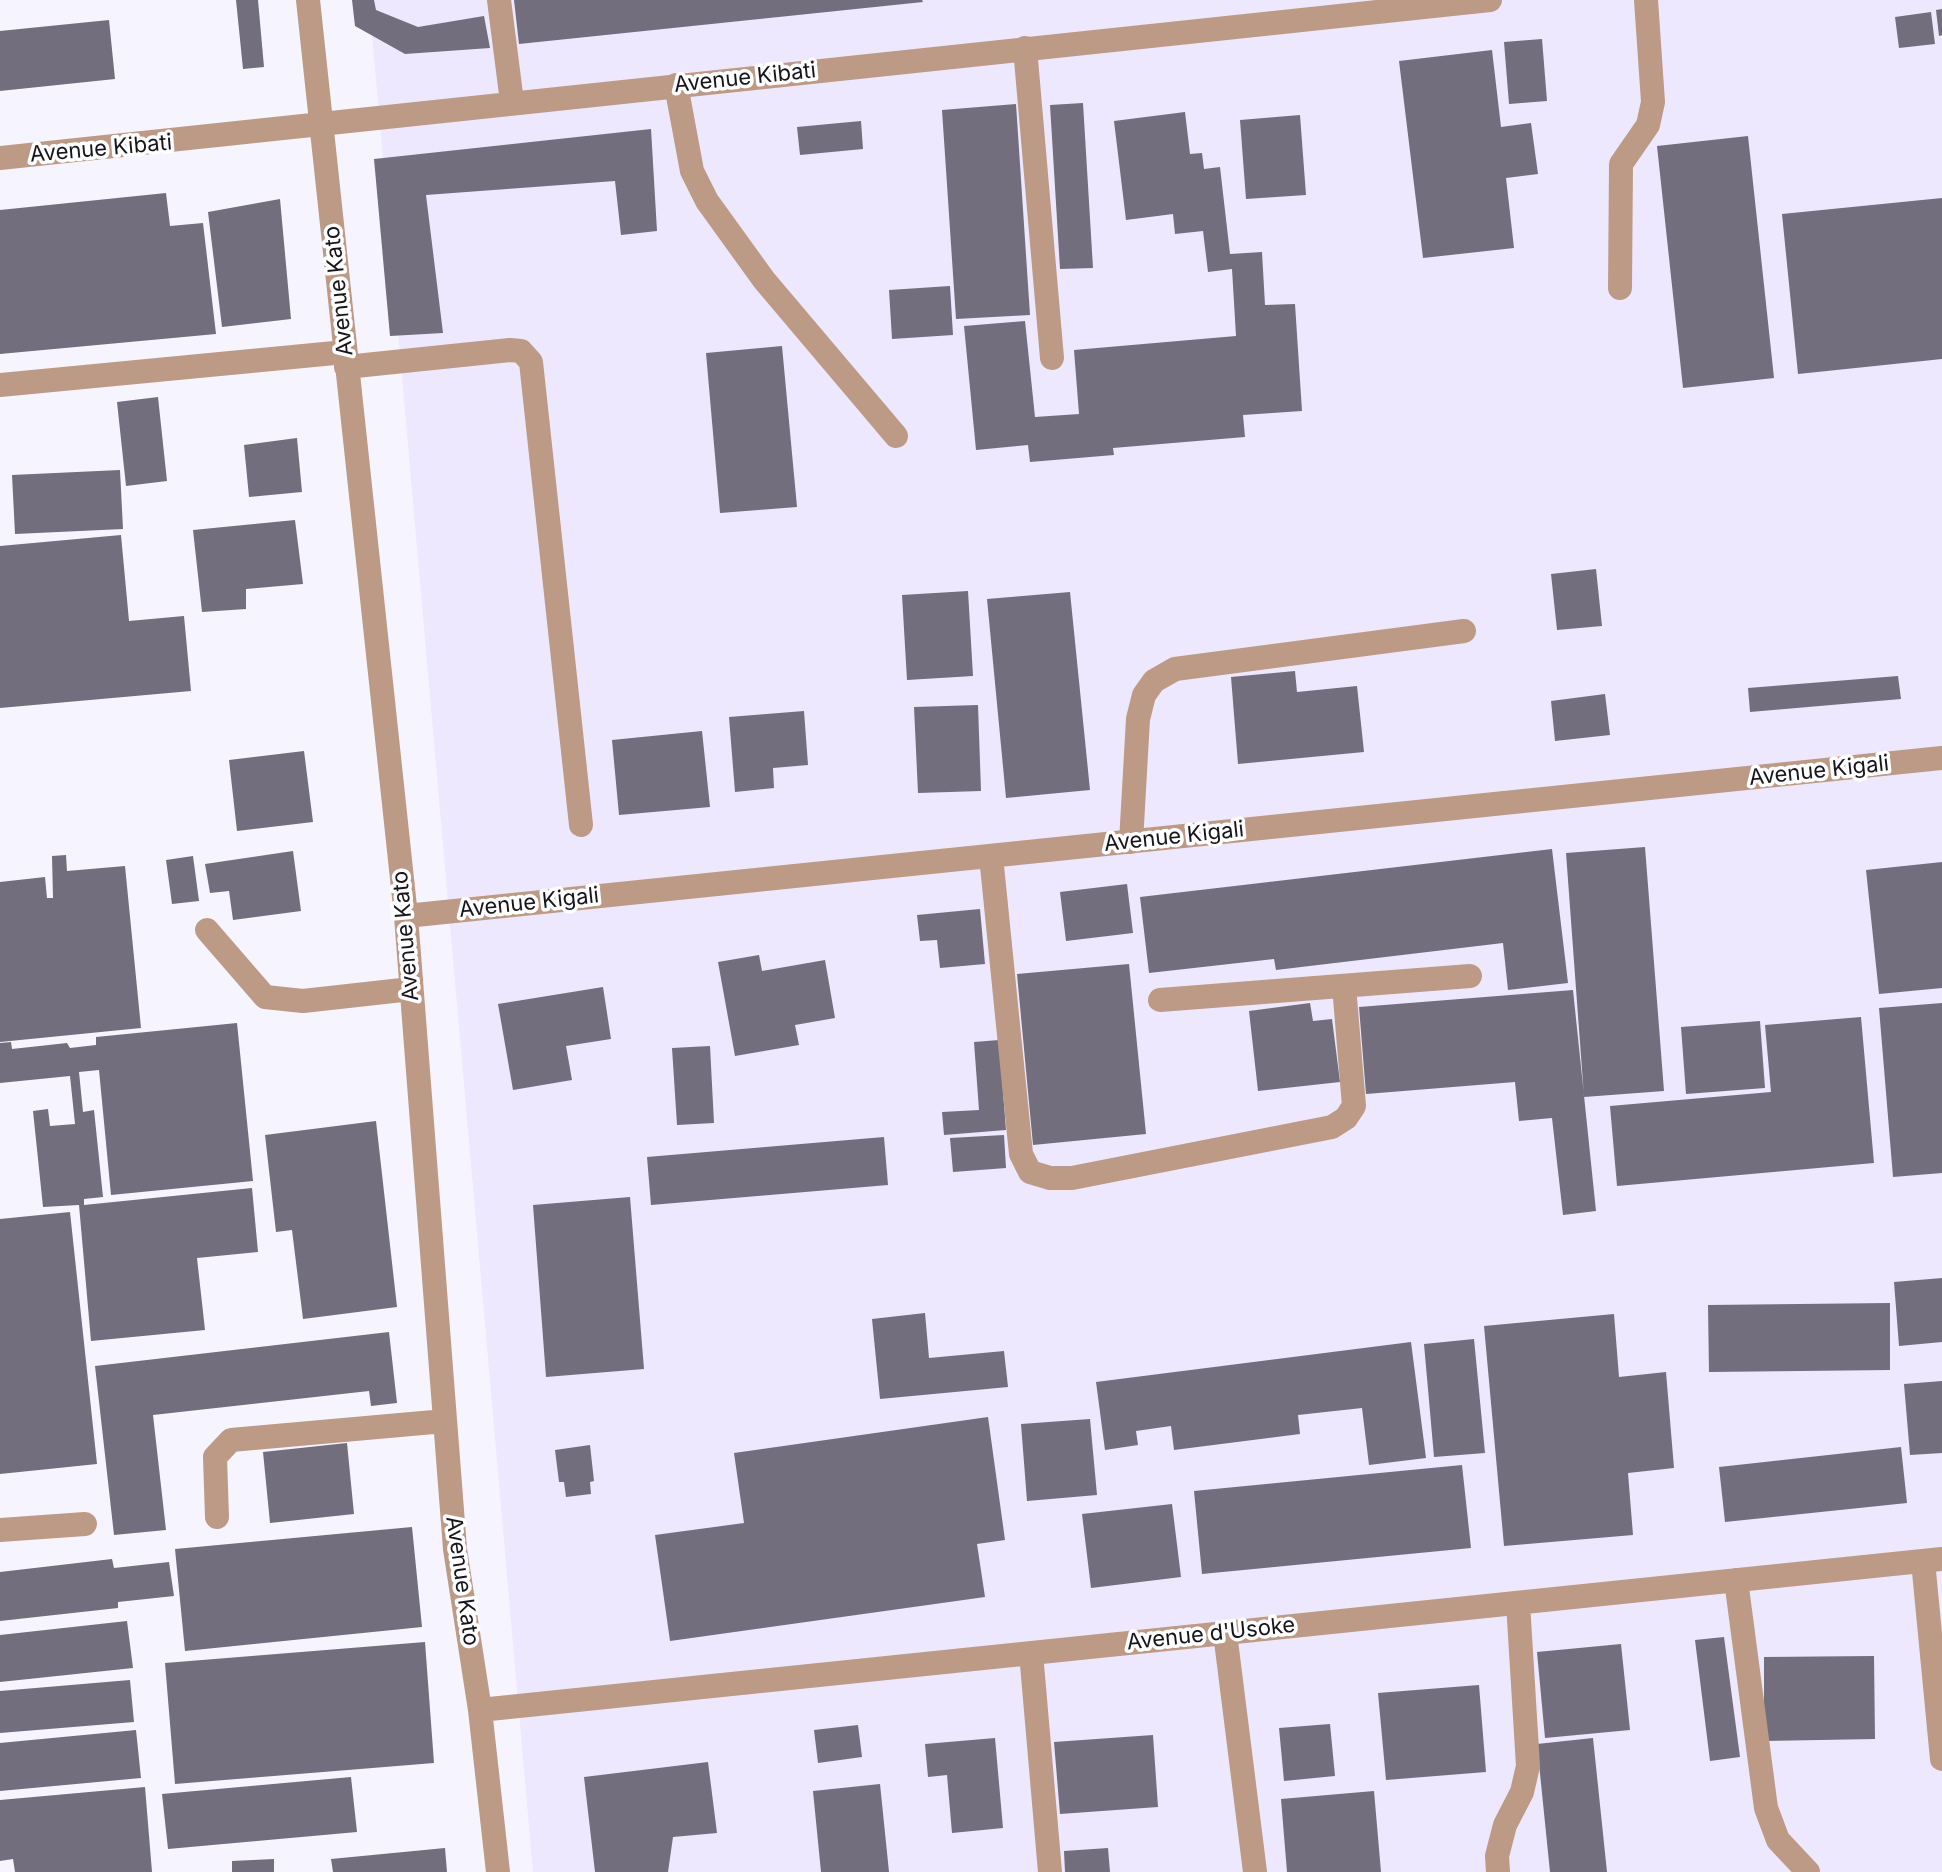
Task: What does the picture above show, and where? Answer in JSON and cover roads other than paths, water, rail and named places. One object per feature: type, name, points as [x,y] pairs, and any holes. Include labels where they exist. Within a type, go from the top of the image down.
[{"type":"street","name":"Avenue Kato","points":[[308,0],[406,916],[455,1549],[480,1710],[498,1872]]},
{"type":"street","points":[[499,0],[512,102]]},
{"type":"street","name":"Avenue Kibati","points":[[0,158],[1490,0]]},
{"type":"street","points":[[1620,288],[1621,164],[1648,125],[1653,102],[1646,0]]},
{"type":"street","points":[[1025,48],[1052,358]]},
{"type":"street","points":[[676,85],[692,171],[707,201],[764,280],[896,436]]},
{"type":"street","points":[[0,385],[346,360],[521,351],[531,362],[581,825]]},
{"type":"street","points":[[1131,842],[1138,719],[1144,695],[1154,681],[1175,669],[1464,631]]},
{"type":"street","name":"Avenue Kigali","points":[[406,916],[1942,758]]},
{"type":"street","points":[[991,856],[1021,1154],[1030,1172],[1050,1178],[1072,1178],[1332,1127],[1346,1118],[1354,1106],[1344,986]]},
{"type":"street","points":[[207,930],[265,997],[303,1001],[411,989]]},
{"type":"street","points":[[1160,1000],[1470,976]]},
{"type":"street","points":[[217,1517],[215,1457],[231,1440],[445,1421]]},
{"type":"street","points":[[0,1530],[85,1524]]},
{"type":"street","points":[[1932,1560],[1942,1759]]},
{"type":"street","name":"Avenue d'Usoke","points":[[480,1710],[1932,1560]]},
{"type":"street","points":[[1736,1580],[1766,1808],[1778,1840],[1808,1872]]},
{"type":"street","points":[[1498,1872],[1497,1856],[1505,1825],[1522,1792],[1528,1766],[1518,1603]]},
{"type":"street","points":[[1225,1633],[1255,1872]]},
{"type":"street","points":[[1031,1653],[1050,1872]]}]
